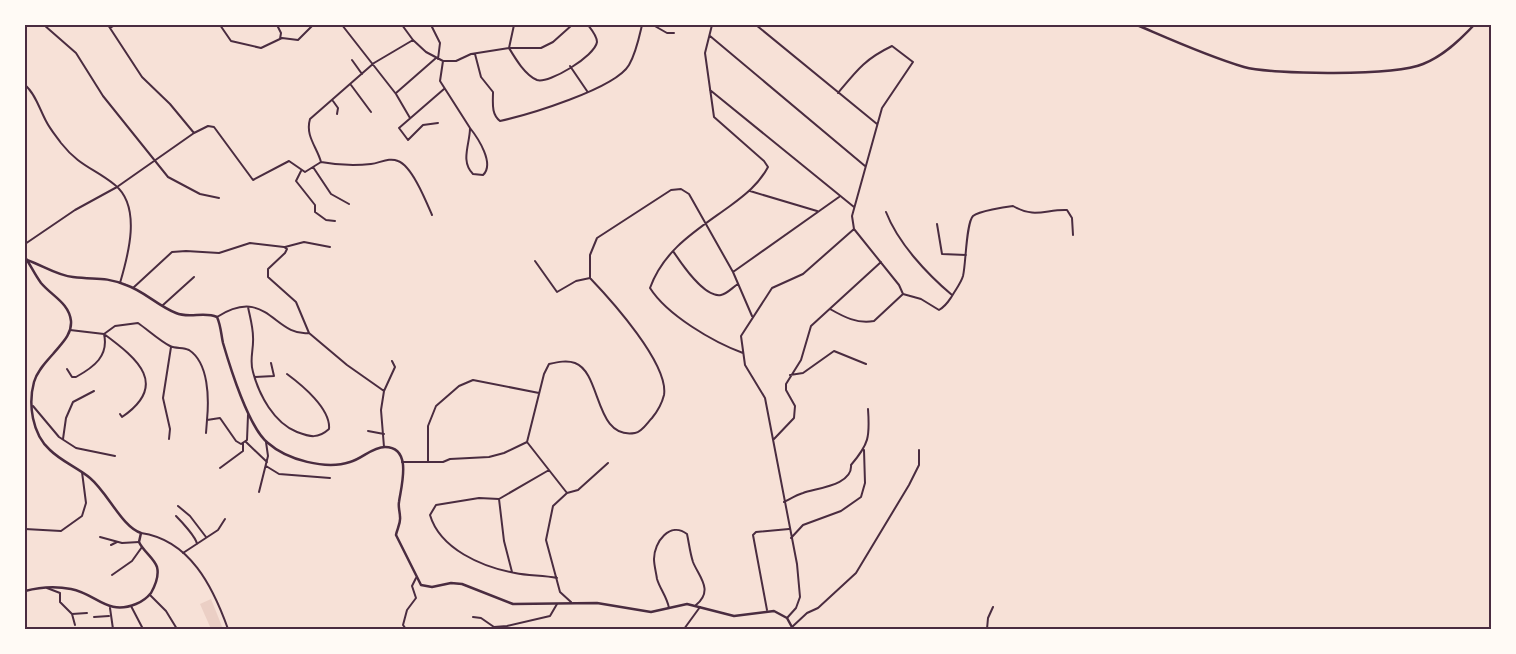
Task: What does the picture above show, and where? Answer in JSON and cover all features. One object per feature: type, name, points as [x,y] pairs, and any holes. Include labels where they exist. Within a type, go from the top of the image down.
[{"type":"street","points":[[44,25],[76,53],[103,96],[168,177],[200,194],[219,198]]},
{"type":"street","points":[[115,25],[109,26],[142,77],[170,104],[194,133]]},
{"type":"street","points":[[220,25],[231,41],[256,48],[261,48],[280,39],[298,40],[313,25]]},
{"type":"street","points":[[277,25],[281,33],[280,39]]},
{"type":"street","points":[[342,25],[396,94],[410,118]]},
{"type":"street","points":[[402,25],[413,40],[437,59],[444,61],[456,61],[475,54],[509,48],[542,48],[553,42],[572,25]]},
{"type":"street","points":[[396,94],[437,59],[440,43],[431,25]]},
{"type":"street","points":[[514,25],[509,48],[516,60],[536,79],[546,81],[583,60],[597,43],[596,37],[588,25]]},
{"type":"street","points":[[475,54],[481,77],[493,92],[493,108],[495,116],[500,121],[541,111],[616,77],[628,66],[642,25]]},
{"type":"street","points":[[652,25],[668,33],[674,33]]},
{"type":"street","points":[[712,25],[705,53],[714,117],[764,161],[768,167],[750,191],[706,223],[673,251],[656,272],[650,288],[656,298],[676,317],[728,348],[743,353]]},
{"type":"street","points":[[756,25],[877,124]]},
{"type":"street","points":[[1137,25],[1185,46],[1245,68],[1293,73],[1388,70],[1421,66],[1440,56],[1474,25]]},
{"type":"street","points":[[709,35],[865,166]]},
{"type":"street","points":[[321,162],[310,139],[308,124],[314,114],[333,101],[372,65],[413,40]]},
{"type":"street","points":[[838,93],[871,56],[892,46],[913,62],[882,108],[852,216],[854,229],[899,285],[903,294]]},
{"type":"street","points":[[352,60],[362,74]]},
{"type":"street","points":[[444,61],[440,81],[481,144],[486,159],[486,172],[483,176],[473,174],[467,166],[466,153],[470,128]]},
{"type":"street","points":[[570,66],[587,91]]},
{"type":"street","points":[[25,85],[37,103],[46,123],[66,150],[86,168],[117,187],[128,209],[132,237],[120,283]]},
{"type":"street","points":[[351,85],[371,112]]},
{"type":"street","points":[[438,123],[423,125],[408,140],[399,128],[444,89]]},
{"type":"street","points":[[710,90],[854,207]]},
{"type":"street","points":[[333,101],[338,108],[338,114]]},
{"type":"street","points":[[25,244],[75,210],[117,187],[194,133],[208,126],[214,127],[253,180],[289,161],[304,172],[321,162],[335,165],[371,164],[391,159],[400,162],[416,179],[417,186],[432,215]]},
{"type":"street","points":[[313,167],[331,194],[349,204]]},
{"type":"street","points":[[301,171],[296,181],[315,205],[315,212],[326,220],[335,221]]},
{"type":"street","points":[[402,462],[443,462],[450,459],[489,457],[504,453],[527,442],[549,364],[563,361],[576,363],[583,369],[601,409],[610,423],[621,431],[633,434],[640,432],[657,412],[664,395],[663,388],[654,363],[634,330],[590,278],[590,255],[597,238],[671,190],[680,189],[689,194],[733,272],[752,316]]},
{"type":"street","points":[[750,191],[818,211]]},
{"type":"street","points":[[733,272],[839,196]]},
{"type":"street","points":[[903,294],[922,298],[939,310],[948,303],[963,278],[968,224],[973,216],[984,210],[1001,210],[1013,206],[1036,214],[1067,210],[1072,218],[1073,235]]},
{"type":"street","points":[[886,212],[900,239],[932,278],[952,295]]},
{"type":"street","points":[[937,224],[942,254],[966,255]]},
{"type":"street","points":[[787,618],[796,608],[800,592],[797,564],[765,398],[748,372],[740,336],[772,288],[803,274],[854,229]]},
{"type":"street","points":[[132,288],[172,252],[219,253],[250,243],[285,247],[304,242],[330,247]]},
{"type":"street","points":[[285,247],[285,253],[268,269],[268,277],[296,302],[309,333],[347,365],[384,391]]},
{"type":"street","points":[[673,251],[690,276],[716,294],[723,294],[738,284]]},
{"type":"street","points":[[26,259],[68,276],[104,278],[120,283],[182,315],[211,314],[217,317],[230,366],[248,412],[258,433],[277,451],[299,461],[334,464],[352,462],[384,447],[396,452],[402,462],[403,484],[398,504],[400,516],[396,536],[416,578],[425,586],[451,582],[462,584],[513,604],[610,604],[651,612],[687,604],[726,616],[744,616],[774,610],[787,618],[792,628],[807,613],[818,608],[856,572],[909,485],[919,465],[919,450]]},
{"type":"street","points":[[26,259],[40,282],[68,311],[71,324],[70,330],[42,366],[34,381],[32,406],[36,427],[47,448],[82,472],[105,494],[128,525],[141,534],[167,540],[183,553],[208,583],[228,629]]},
{"type":"street","points":[[535,261],[557,292],[576,281],[590,278]]},
{"type":"street","points":[[774,439],[794,418],[795,406],[785,387],[790,375],[801,360],[811,326],[881,262]]},
{"type":"street","points":[[163,305],[194,277]]},
{"type":"street","points":[[830,309],[848,319],[868,322],[874,320],[903,294]]},
{"type":"street","points":[[248,307],[254,339],[251,356],[255,377],[264,398],[279,421],[292,430],[310,436],[324,434],[329,429],[328,418],[303,385],[287,374]]},
{"type":"street","points":[[217,317],[235,308],[262,309],[290,328],[303,334],[309,333]]},
{"type":"street","points":[[104,334],[114,326],[138,323],[171,346],[189,350],[197,357],[203,366],[207,399],[206,433]]},
{"type":"street","points":[[70,330],[104,334],[136,360],[147,381],[147,390],[141,400],[122,417],[120,414]]},
{"type":"street","points":[[67,370],[72,377],[76,377],[100,360],[106,348],[104,334]]},
{"type":"street","points":[[169,440],[170,429],[163,398],[171,346]]},
{"type":"street","points":[[790,375],[803,373],[834,351],[866,364]]},
{"type":"street","points":[[384,447],[381,410],[384,391],[395,367],[392,361]]},
{"type":"street","points":[[255,377],[274,376],[271,363]]},
{"type":"street","points":[[428,461],[428,426],[436,406],[459,386],[473,380],[540,393]]},
{"type":"street","points":[[63,439],[66,418],[73,402],[94,391]]},
{"type":"street","points":[[32,406],[63,439],[76,448],[115,456]]},
{"type":"street","points":[[784,502],[801,494],[846,479],[852,472],[851,465],[864,449],[870,432],[868,409]]},
{"type":"street","points":[[220,468],[243,451],[248,412]]},
{"type":"street","points":[[207,420],[220,418],[236,441],[244,443],[267,462]]},
{"type":"street","points":[[368,431],[384,434]]},
{"type":"street","points":[[259,492],[267,462],[266,442]]},
{"type":"street","points":[[527,442],[567,493]]},
{"type":"street","points":[[791,538],[803,525],[841,511],[861,497],[865,483],[864,449]]},
{"type":"street","points":[[572,603],[560,592],[546,540],[553,506],[567,493],[578,490],[608,463]]},
{"type":"street","points":[[266,466],[279,474],[330,478]]},
{"type":"street","points":[[549,470],[499,499],[479,498],[436,505],[430,515],[434,527],[456,550],[479,561],[512,572],[557,578]]},
{"type":"street","points":[[25,529],[61,531],[82,516],[86,503],[82,472]]},
{"type":"street","points":[[499,499],[504,541],[512,572]]},
{"type":"street","points":[[178,506],[190,516],[206,537]]},
{"type":"street","points":[[176,516],[184,528],[196,538],[197,544]]},
{"type":"street","points":[[183,553],[218,530],[225,519]]},
{"type":"street","points":[[767,610],[753,535],[756,532],[789,529]]},
{"type":"street","points":[[669,608],[658,580],[654,558],[662,537],[668,530],[687,534],[694,564],[702,575],[705,587],[702,599],[695,606]]},
{"type":"street","points":[[25,591],[47,588],[79,591],[110,608],[130,606],[150,595],[156,580],[156,566],[139,542],[141,534]]},
{"type":"street","points":[[100,537],[117,542],[139,542]]},
{"type":"street","points":[[111,545],[117,542]]},
{"type":"street","points":[[112,575],[132,561],[142,547]]},
{"type":"street","points":[[406,629],[404,625],[407,610],[416,598],[412,586],[416,578]]},
{"type":"street","points":[[47,588],[60,593],[60,602],[72,614],[74,625]]},
{"type":"street","points":[[150,595],[166,611],[177,629]]},
{"type":"street","points":[[473,617],[481,618],[493,628],[550,616],[558,604]]},
{"type":"street","points":[[130,606],[143,629]]},
{"type":"street","points":[[684,629],[700,607]]},
{"type":"street","points":[[987,629],[988,618],[993,607]]},
{"type":"street","points":[[110,608],[113,629]]},
{"type":"street","points":[[72,614],[87,613]]},
{"type":"street","points":[[94,617],[110,616]]},
{"type":"shaded area","points":[[211,599],[223,629],[211,629],[200,604]]}]
